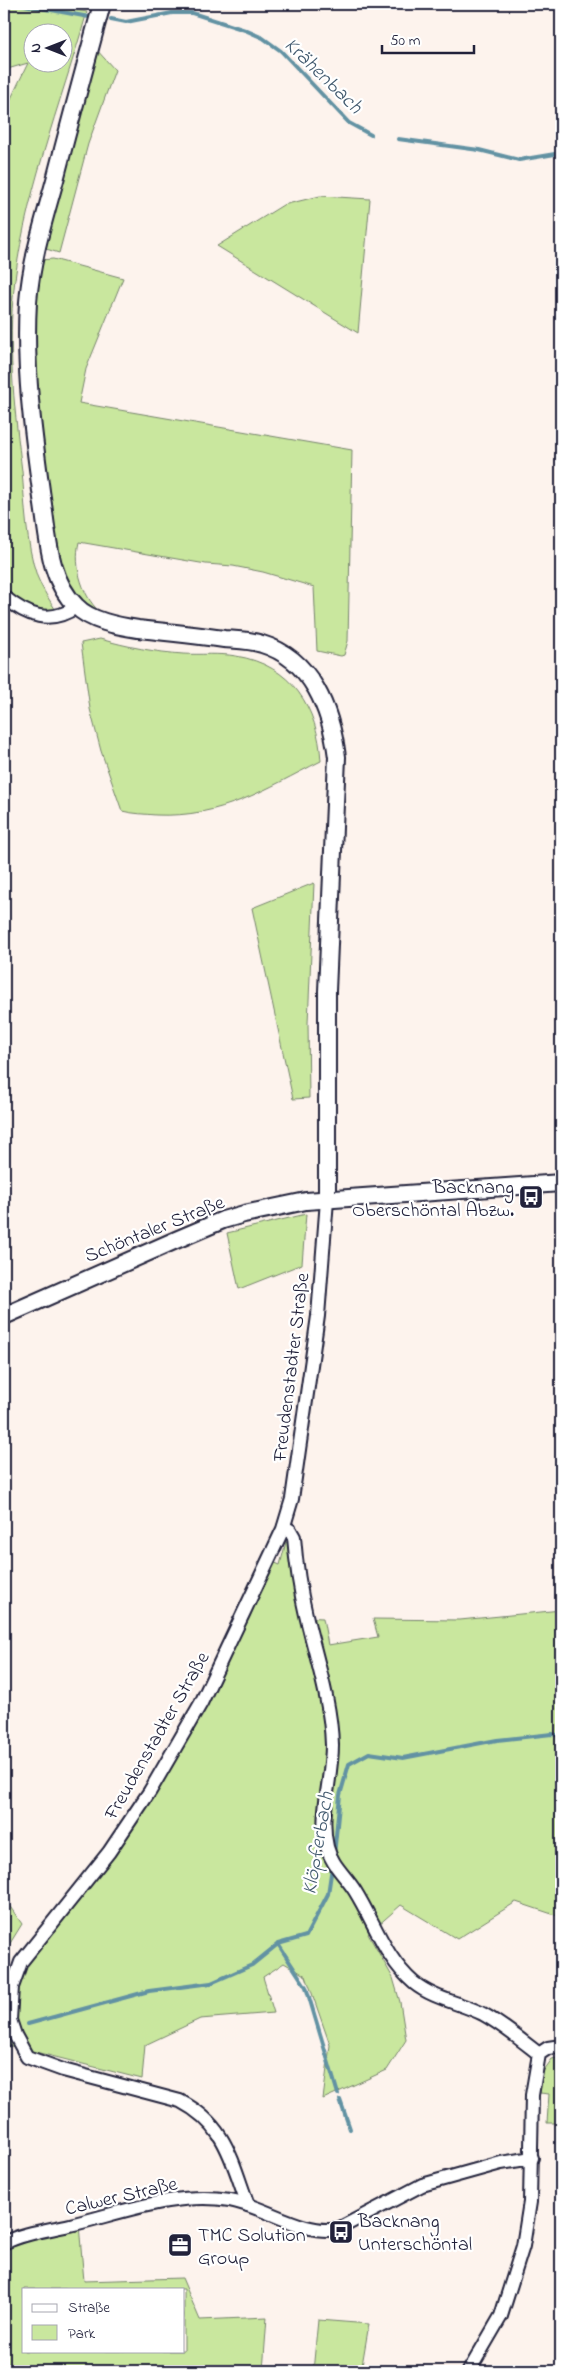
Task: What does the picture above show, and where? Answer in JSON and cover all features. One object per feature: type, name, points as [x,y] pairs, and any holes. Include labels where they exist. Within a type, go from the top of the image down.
[{"type":"street","points":[[102,4],[36,250],[28,300],[27,364],[35,447],[50,552],[57,576],[76,608],[101,620],[126,627],[261,643],[292,659],[324,701],[333,726],[337,757],[327,991],[327,1200]]},
{"type":"street","points":[[4,597],[16,606],[47,617],[65,615],[76,608]]},
{"type":"street","name":"Schöntaler Straße","points":[[4,1316],[223,1220],[306,1201],[561,1183]]},
{"type":"street","name":"Freudenstadter Straße","points":[[248,2205],[220,2134],[207,2118],[180,2101],[63,2070],[27,2057],[15,2035],[10,2020],[12,1988],[21,1962],[108,1852],[150,1791],[201,1703],[284,1528],[292,1499],[318,1316],[327,1200]]},
{"type":"street","points":[[284,1528],[290,1530],[294,1537],[306,1613],[327,1704],[332,1746],[324,1826],[331,1859],[342,1876],[354,1888],[385,1948],[398,1967],[416,1984],[484,2015],[514,2034],[539,2054]]},
{"type":"street","points":[[469,2371],[501,2316],[523,2246],[530,2202],[532,2095],[539,2054],[548,2048],[561,2046]]},
{"type":"street","points":[[248,2205],[318,2230],[328,2231],[338,2229],[422,2185],[501,2162],[532,2158]]},
{"type":"street","name":"Calwer Straße","points":[[4,2243],[164,2202],[196,2198],[230,2200],[248,2205]]},
{"type":"green space","points":[[4,4],[42,4],[87,12],[72,60],[72,22],[22,22],[22,65],[4,70]]},
{"type":"green space","points":[[95,48],[115,70],[88,144],[59,253],[43,248]]},
{"type":"green space","points":[[24,72],[68,72],[43,154],[24,226],[17,262],[11,341],[13,384],[28,538],[37,576],[57,612],[39,612],[4,595],[4,113]]},
{"type":"green space","points":[[320,196],[370,199],[358,333],[217,246],[283,205]]},
{"type":"green space","points":[[53,259],[123,278],[86,369],[79,403],[352,450],[348,641],[344,655],[317,651],[314,587],[263,572],[79,542],[77,562],[81,582],[90,600],[103,615],[89,609],[70,591],[50,530],[31,331],[40,260]]},
{"type":"green space","points":[[100,639],[162,652],[236,656],[256,661],[272,669],[287,679],[308,707],[319,742],[321,761],[262,791],[222,807],[180,815],[156,815],[122,811],[101,751],[90,709],[81,643]]},
{"type":"green space","points":[[314,883],[308,1023],[309,1098],[293,1099],[252,908]]},
{"type":"green space","points":[[306,1214],[302,1264],[239,1289],[227,1233]]},
{"type":"green space","points":[[286,1542],[291,1544],[302,1617],[323,1618],[328,1645],[378,1637],[373,1619],[460,1620],[561,1610],[561,1917],[516,1902],[457,1939],[401,1905],[368,1934],[393,1978],[400,2002],[406,2040],[387,2070],[323,2099],[330,2045],[306,1976],[284,1963],[263,1977],[274,2013],[200,2019],[145,2045],[142,2079],[12,2046],[4,2048],[4,2013],[17,2008],[18,1988],[26,1965],[205,1706],[250,1617],[273,1562],[280,1565]]},
{"type":"green space","points":[[4,1898],[22,1924],[4,1953]]},
{"type":"green space","points":[[561,2057],[561,2123],[547,2123],[549,2094],[540,2093],[542,2073],[552,2059]]},
{"type":"green space","points":[[79,2225],[84,2281],[182,2278],[200,2320],[267,2317],[263,2371],[4,2371],[4,2248]]},
{"type":"green space","points":[[318,2320],[369,2324],[361,2371],[313,2371]]},
{"type":"waterway","name":"Krähenbach","points":[[19,4],[89,17]]},
{"type":"waterway","name":"Krähenbach","points":[[111,19],[126,22],[172,13],[192,13],[245,30],[263,38],[281,51],[349,123],[371,135]]},
{"type":"waterway","name":"Krähenbach","points":[[398,139],[479,150],[519,160],[561,153]]},
{"type":"waterway","name":"Klöpferbach","points":[[334,1855],[340,1795],[349,1764],[369,1753],[403,1758],[497,1740],[552,1734],[561,1736]]},
{"type":"waterway","name":"Klöpferbach","points":[[28,2024],[149,1991],[211,1983],[252,1965],[278,1944],[306,1936],[328,1894],[332,1867]]},
{"type":"waterway","points":[[278,1944],[306,1987],[338,2094]]},
{"type":"waterway","points":[[340,2100],[350,2129]]},
{"type":"place","name":"Backnang Oberschöntal Abzw.","points":[[531,1197]]},
{"type":"place","name":"Backnang Unterschöntal","points":[[341,2232]]},
{"type":"place","name":"TMC Solution Group","points":[[180,2245]]}]
